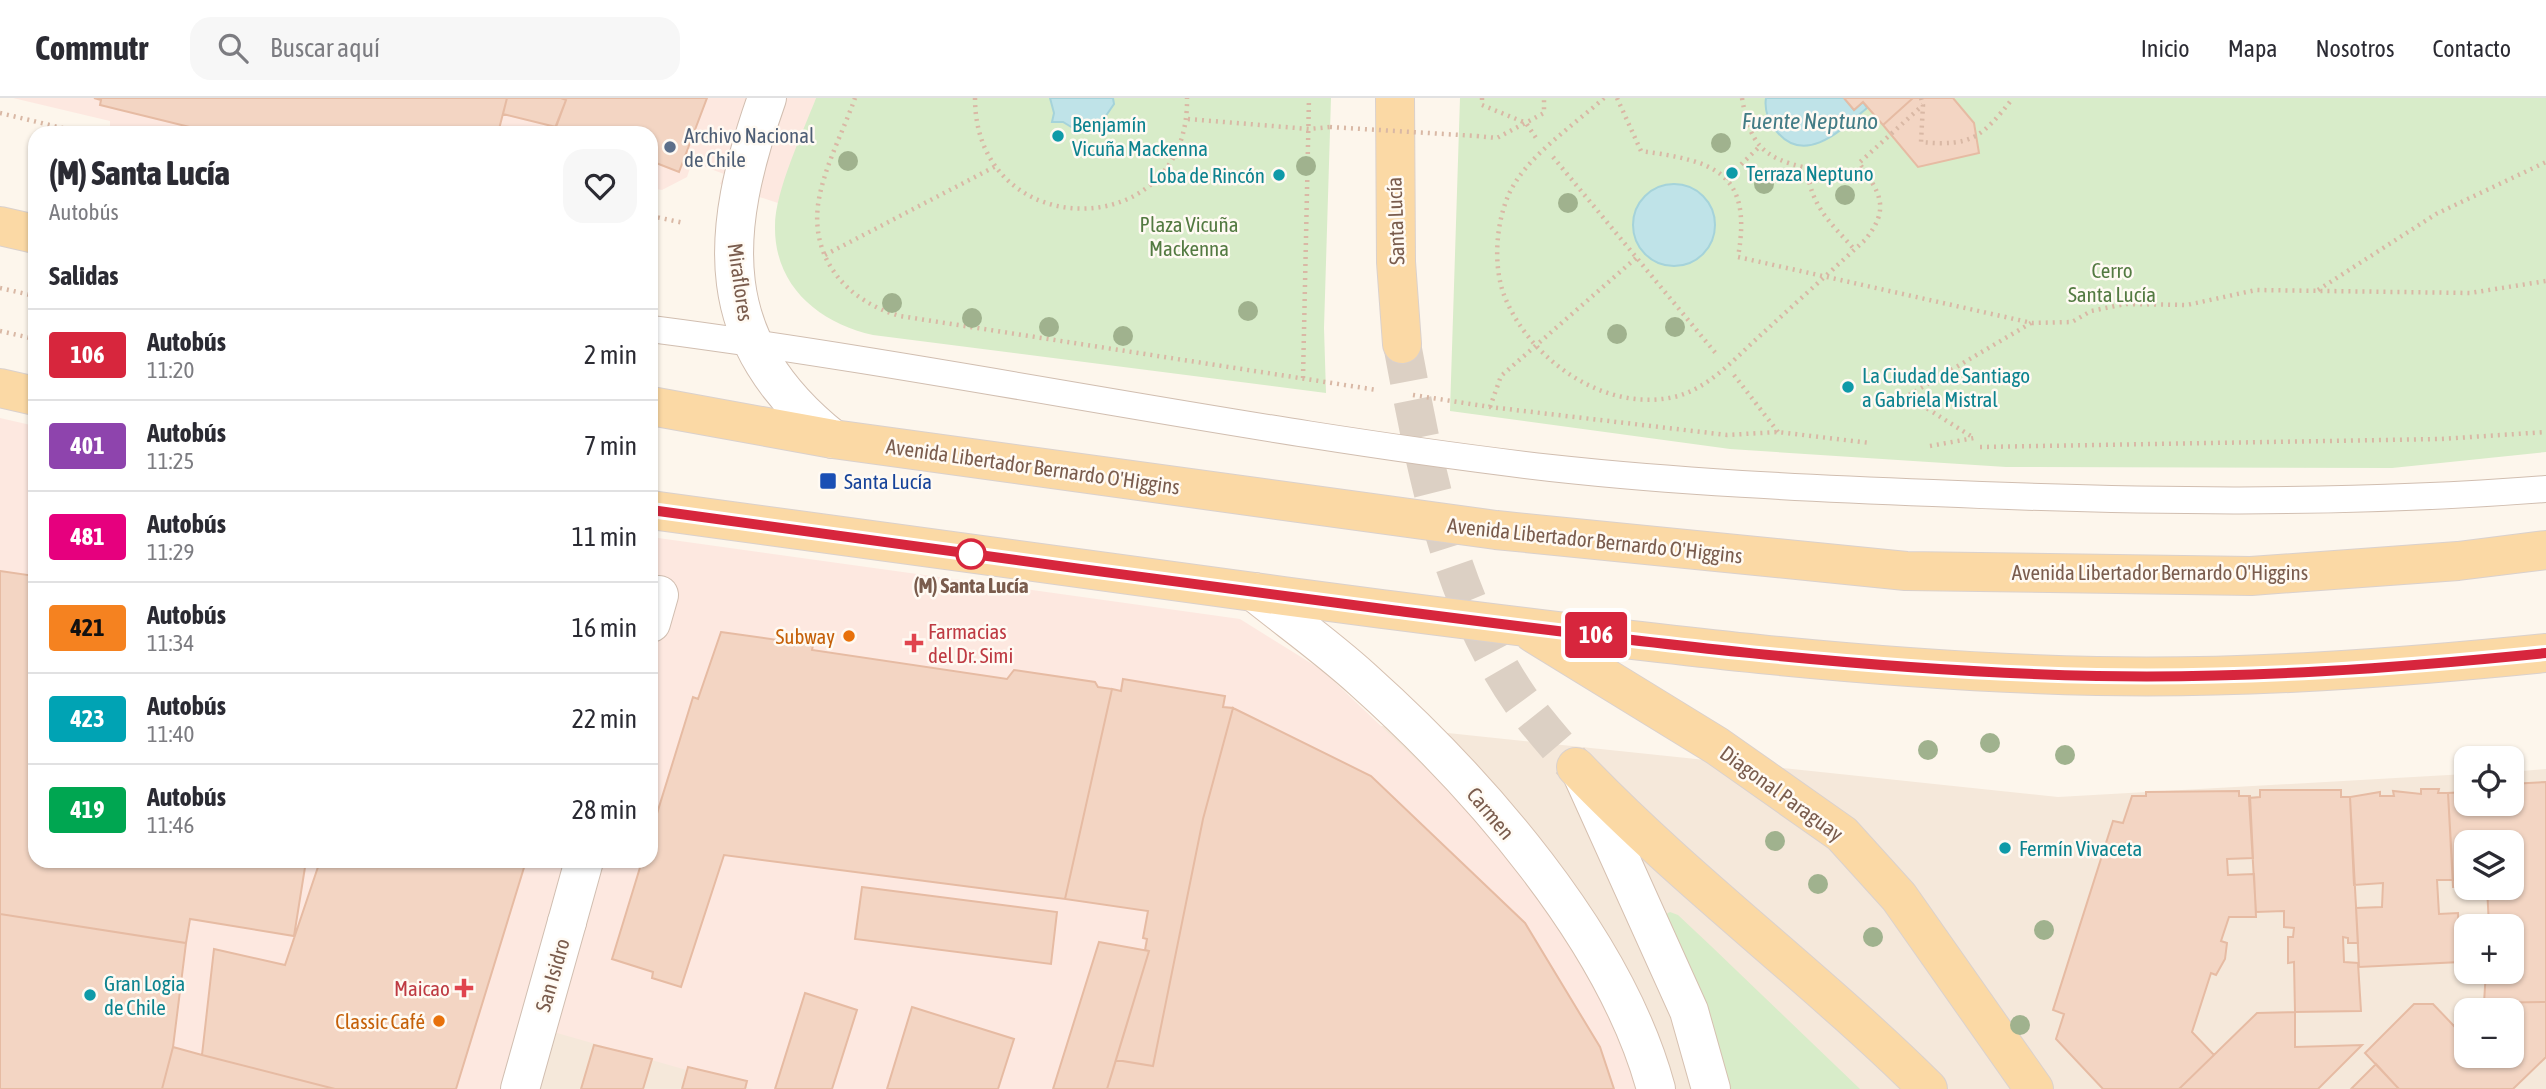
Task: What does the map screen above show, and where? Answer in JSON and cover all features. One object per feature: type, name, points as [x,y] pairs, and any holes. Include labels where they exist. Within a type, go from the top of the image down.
[{"type":"main road","name":"Miraflores","points":[[767,98],[750,147],[734,224],[735,269],[750,341],[765,369],[784,394],[833,439]]},
{"type":"main road","name":"Santa Lucía","points":[[1395,98],[1396,262],[1402,344]]},
{"type":"main road","points":[[0,226],[28,232]]},
{"type":"main road","points":[[0,388],[28,394]]},
{"type":"main road","name":"Avenida Libertador Bernardo O'Higgins","points":[[658,407],[833,439],[1496,530],[1906,571],[2251,576],[2458,561],[2546,550]]},
{"type":"main road","points":[[658,511],[1522,627],[1948,670],[2101,676],[2244,675],[2372,669],[2546,653]]},
{"type":"main road","name":"Carmen","points":[[1254,592],[1361,677],[1429,742],[1520,846],[1569,912],[1623,1000],[1646,1051],[1656,1089]]},
{"type":"main road","name":"Diagonal Paraguay","points":[[1522,627],[1717,746],[1842,834],[1906,906],[2034,1089]]},
{"type":"main road","points":[[1711,1089],[1689,1011],[1579,771],[1879,1041],[1928,1089]]},
{"type":"main road","name":"San Isidro","points":[[520,1089],[582,868]]},
{"type":"lane","points":[[658,330],[750,341],[1293,430],[1549,467],[1721,484],[2085,500],[2252,503],[2418,499],[2546,489]]},
{"type":"path","points":[[855,98],[818,204],[817,225],[825,255],[841,284],[878,310],[900,316],[1379,390]]},
{"type":"path","points":[[975,98],[975,120],[985,151],[1005,180],[1032,200],[1066,209],[1100,210],[1132,198],[1159,179],[1178,151],[1188,119],[1187,98]]},
{"type":"path","points":[[1303,379],[1310,98]]},
{"type":"path","points":[[1482,98],[1482,105],[1526,123],[1538,141]]},
{"type":"path","points":[[1188,119],[1309,129],[1330,127],[1497,138],[1544,113],[1544,98]]},
{"type":"path","points":[[1604,98],[1531,161],[1517,178],[1507,198],[1499,228],[1497,261],[1504,294],[1519,324],[1556,366],[1587,385],[1616,396],[1648,399],[1677,396],[1716,376],[1873,230],[1881,212],[1881,197],[1859,163],[1923,105]]},
{"type":"path","points":[[1617,98],[1640,151],[1693,159],[1726,179],[1736,192],[1743,213],[1738,257],[2032,323],[2072,322],[2091,311],[2125,304],[2188,305],[2256,290],[2470,293],[2546,281]]},
{"type":"path","points":[[1742,98],[1746,123],[1758,148],[1783,163],[1807,169],[1810,190],[1819,210],[1854,250]]},
{"type":"path","points":[[1921,98],[1921,142],[1944,144],[1976,138],[2013,98]]},
{"type":"path","points":[[0,113],[54,126]]},
{"type":"path","points":[[1726,179],[1758,148]]},
{"type":"path","points":[[1553,157],[1718,356]]},
{"type":"path","points":[[2318,290],[2436,214],[2546,162]]},
{"type":"path","points":[[825,255],[996,166]]},
{"type":"path","points":[[1490,407],[1501,376],[1636,258]]},
{"type":"path","points":[[0,288],[28,294]]},
{"type":"path","points":[[2032,323],[1907,396],[1973,438],[1918,448],[2441,439],[2546,432]]},
{"type":"path","points":[[0,331],[28,337]]},
{"type":"path","points":[[1734,375],[1778,432]]},
{"type":"path","points":[[1406,394],[1490,407],[1727,435],[1778,432],[1880,444]]},
{"type":"shaded area","points":[[13,98],[816,98],[778,203],[720,184],[724,174],[692,162],[687,177],[662,190],[658,189],[658,126],[110,126],[110,121]]},
{"type":"shaded area","points":[[0,418],[28,424],[28,868],[658,868],[658,538],[1240,619],[1322,670],[1517,855],[1630,1051],[1640,1089],[753,1089],[529,1025],[509,1089],[310,1089],[0,1000]]},
{"type":"shaded area","points":[[0,496],[28,788],[28,868],[658,868],[658,857],[972,683],[2058,797],[2454,775],[2454,816],[2524,816],[2524,771],[2546,769],[2546,1089],[0,1089]]},
{"type":"green space","name":"Plaza Vicuña Mackenna","points":[[816,98],[1331,98],[1324,328],[1326,393],[873,335],[835,321],[803,299],[791,284],[782,267],[775,226],[780,196]]},
{"type":"green space","name":"Cerro Santa Lucía","points":[[1460,98],[2546,98],[2546,452],[2392,468],[2006,467],[1730,449],[1450,411]]},
{"type":"green space","points":[[1670,912],[1678,915],[1860,1089],[1723,1089],[1662,916]]},
{"type":"water","points":[[1050,98],[1113,98],[1114,104],[1103,120],[1103,128],[1078,131],[1063,122],[1052,122],[1054,113]]},
{"type":"water","name":"Fuente Neptuno","points":[[1766,98],[1844,98],[1854,110],[1863,102],[1867,108],[1825,140],[1801,146],[1789,142],[1775,129],[1767,112]]},
{"type":"water","points":[[1674,184],[1690,187],[1703,196],[1712,209],[1715,225],[1712,241],[1703,254],[1690,263],[1674,266],[1658,263],[1645,254],[1636,241],[1633,225],[1636,209],[1645,196],[1658,187]]},
{"type":"building","points":[[94,98],[507,98],[500,126],[186,126],[100,105],[101,100]]},
{"type":"building","points":[[507,98],[566,100],[556,126],[503,114]]},
{"type":"building","name":"Archivo Nacional de Chile","points":[[561,98],[707,98],[679,172],[658,164],[658,126],[556,126],[566,100]]},
{"type":"building","points":[[1844,98],[1913,98],[1883,125],[1863,102],[1854,110]]},
{"type":"building","points":[[1913,98],[1953,98],[1974,123],[1979,153],[1918,167],[1883,125]]},
{"type":"building","points":[[0,571],[28,575],[28,868],[305,868],[294,936],[190,919],[186,943],[0,914]]},
{"type":"building","points":[[721,632],[813,645],[812,650],[1007,679],[1014,670],[1095,682],[1098,687],[1112,689],[1065,899],[724,855],[681,987],[652,978],[653,972],[612,959],[640,868],[658,868],[658,810],[693,697],[698,699]]},
{"type":"building","points":[[1123,679],[1225,696],[1223,707],[1233,708],[1203,819],[1153,1066],[1116,1060],[1149,951],[1145,950],[1147,939],[1143,938],[1148,911],[1065,899],[1112,689],[1121,691]]},
{"type":"building","points":[[1233,708],[1371,776],[1525,923],[1600,1047],[1614,1089],[1107,1089],[1116,1060],[1153,1066],[1203,819]]},
{"type":"building","points":[[2546,782],[2546,1002],[2524,1002],[2524,998],[2484,998],[2485,984],[2524,984],[2524,914],[2488,914],[2488,900],[2524,900],[2524,830],[2454,830],[2453,887],[2448,793],[2454,793],[2454,816],[2524,816],[2524,783]]},
{"type":"building","points":[[2421,789],[2439,789],[2438,793],[2448,793],[2453,880],[2437,880],[2439,914],[2458,913],[2454,914],[2454,962],[2359,967],[2356,908],[2382,907],[2383,883],[2354,885],[2350,797],[2380,792],[2380,796],[2394,796],[2393,791],[2421,794]]},
{"type":"building","points":[[2260,790],[2341,790],[2341,797],[2350,797],[2358,943],[2348,943],[2348,938],[2343,937],[2344,962],[2358,963],[2361,1011],[2295,1012],[2294,962],[2288,963],[2288,937],[2293,937],[2294,928],[2284,927],[2284,911],[2256,912],[2249,798],[2260,797]]},
{"type":"building","points":[[2239,791],[2239,796],[2250,796],[2253,858],[2227,859],[2228,875],[2254,874],[2256,917],[2229,917],[2221,941],[2227,943],[2225,959],[2216,975],[2211,973],[2192,1032],[2214,1055],[2179,1089],[2103,1089],[2056,1039],[2064,1014],[2053,1010],[2113,821],[2123,823],[2132,796],[2146,796],[2146,792]]},
{"type":"building","points":[[318,868],[524,868],[456,1089],[335,1089],[202,1055],[214,949],[285,965]]},
{"type":"building","points":[[862,887],[1057,912],[1051,964],[855,939]]},
{"type":"building","name":"Gran Logia de Chile","points":[[0,914],[186,943],[173,1047],[162,1089],[0,1089]]},
{"type":"building","points":[[1099,942],[1149,951],[1107,1089],[1053,1089]]},
{"type":"building","points":[[805,993],[857,1010],[832,1089],[775,1089]]},
{"type":"building","points":[[2524,1002],[2546,1002],[2546,1057],[2513,1089],[2399,1089],[2365,1053],[2414,1004],[2433,1004],[2454,1026],[2454,1068],[2524,1068]]},
{"type":"building","points":[[912,1007],[1014,1039],[998,1089],[887,1089]]},
{"type":"building","points":[[2295,1012],[2295,1047],[2362,1045],[2318,1089],[2179,1089],[2257,1013]]},
{"type":"building","points":[[594,1045],[652,1059],[643,1089],[581,1089]]},
{"type":"building","points":[[173,1047],[202,1055],[335,1089],[162,1089]]},
{"type":"building","points":[[2376,1064],[2399,1089],[2351,1089]]},
{"type":"building","points":[[688,1067],[747,1081],[745,1089],[682,1089]]},
{"type":"tunnel","points":[[1402,344],[1420,437],[1443,529],[1475,618],[1496,661],[1521,701],[1576,767]]},
{"type":"bus line","name":"106","points":[[658,511],[1522,627],[1785,656],[1961,671],[2101,676],[2244,675],[2372,669],[2546,653]]},
{"type":"place","name":"Benjamín Vicuña Mackenna","points":[[1058,136]]},
{"type":"place","name":"Archivo Nacional de Chile","points":[[670,147]]},
{"type":"place","name":"Terraza Neptuno","points":[[1732,173]]},
{"type":"place","name":"Loba de Rincón","points":[[1279,175]]},
{"type":"place","name":"La Ciudad de Santiago a Gabriela Mistral","points":[[1848,387]]},
{"type":"place","name":"Santa Lucía","points":[[828,481]]},
{"type":"place","name":"(M) Santa Lucía","points":[[971,554]]},
{"type":"place","name":"Subway","points":[[849,636]]},
{"type":"place","name":"Farmacias del Dr. Simi","points":[[914,643]]},
{"type":"place","name":"Fermín Vivaceta","points":[[2005,848]]},
{"type":"place","name":"Maicao","points":[[464,988]]},
{"type":"place","name":"Gran Logia de Chile","points":[[90,995]]},
{"type":"place","name":"Classic Café","points":[[439,1021]]}]
